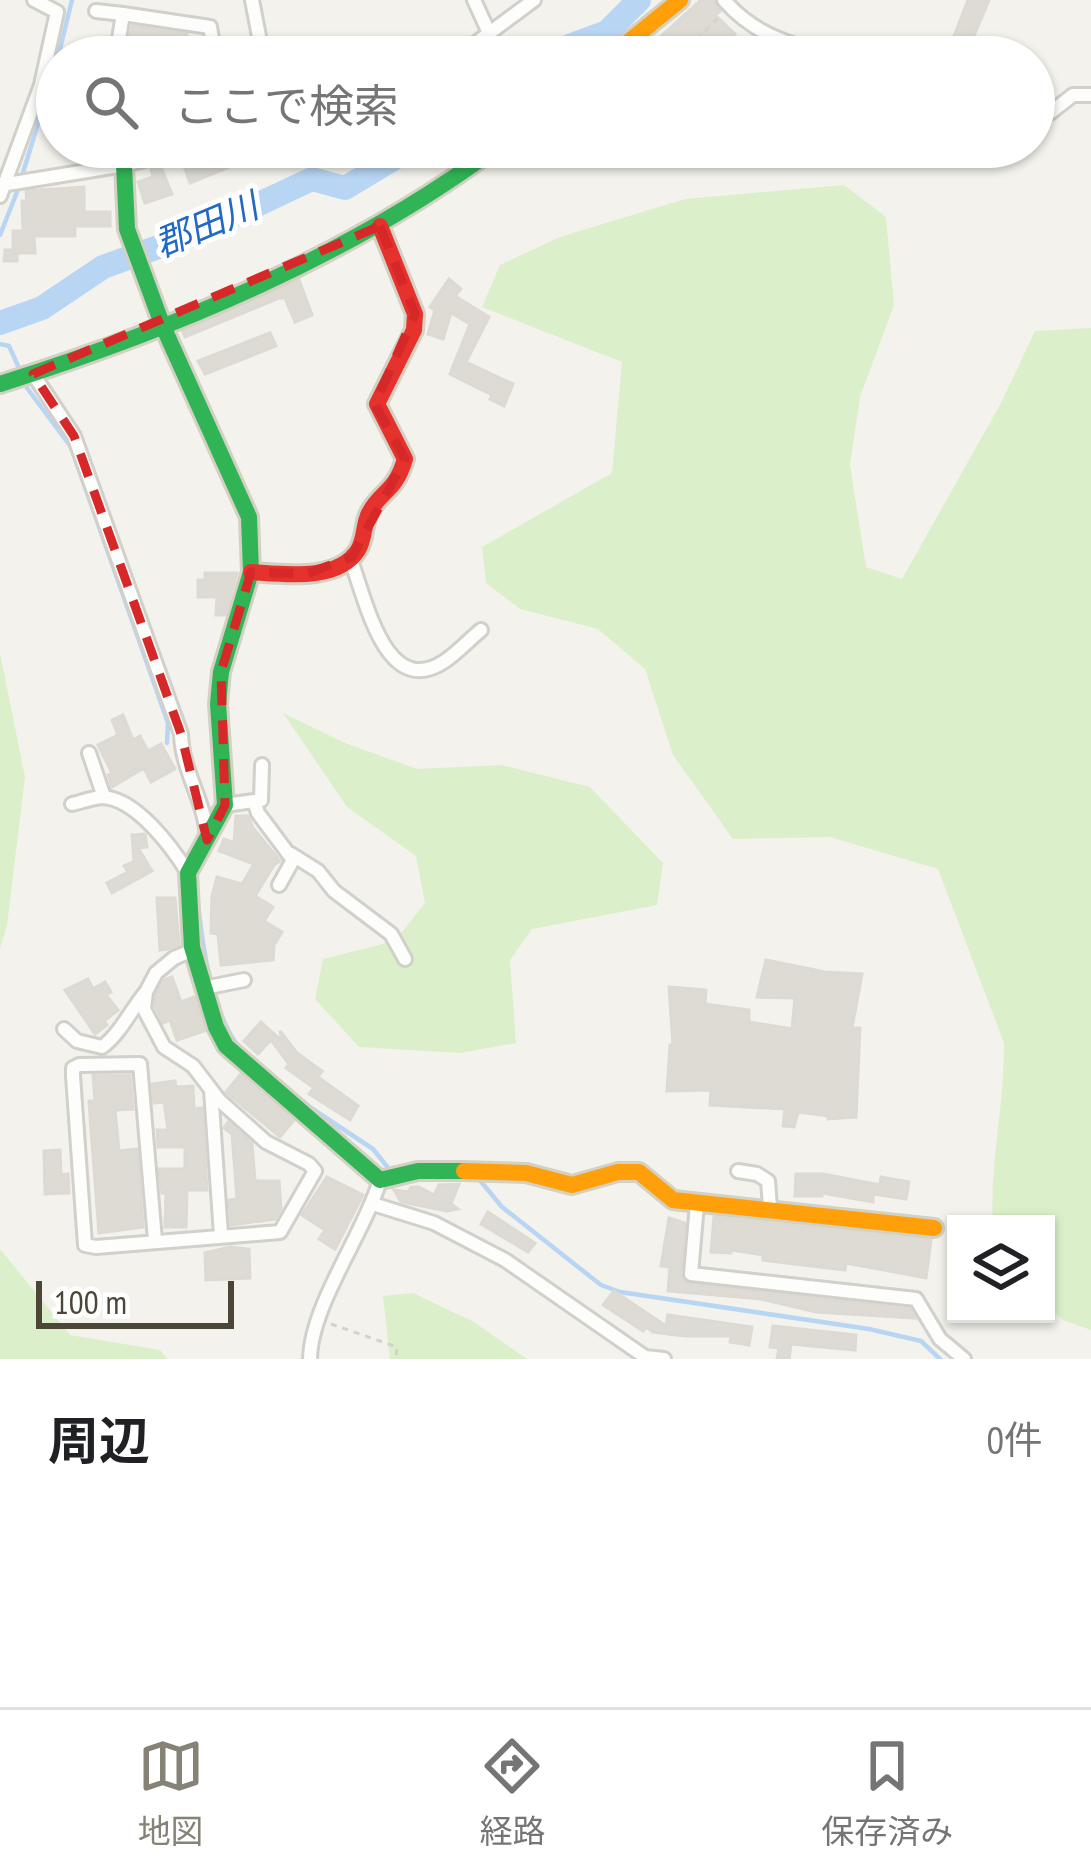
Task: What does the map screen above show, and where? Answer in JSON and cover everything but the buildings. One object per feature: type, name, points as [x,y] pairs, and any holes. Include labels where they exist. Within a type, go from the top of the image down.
[{"type":"street","points":[[34,0],[57,12],[51,36]]},
{"type":"street","points":[[251,0],[259,36]]},
{"type":"street","points":[[473,0],[490,35],[534,0]]},
{"type":"street","points":[[636,36],[680,0]]},
{"type":"street","points":[[727,3],[748,25],[767,36]]},
{"type":"street","points":[[96,11],[210,27],[212,36]]},
{"type":"street","points":[[119,36],[123,14]]},
{"type":"street","points":[[1055,109],[1073,95],[1091,94]]},
{"type":"street","points":[[4,187],[36,96]]},
{"type":"street","points":[[4,187],[98,168]]},
{"type":"street","points":[[118,168],[128,229],[162,324],[249,517],[250,572],[221,672],[218,704],[225,806],[188,872],[187,906],[194,950],[211,987],[216,1027],[226,1046],[380,1180]]},
{"type":"street","points":[[0,384],[245,291],[380,226],[469,168]]},
{"type":"street","points":[[250,572],[306,574],[350,558],[361,546],[367,517],[391,492],[405,459],[377,404],[414,330],[415,314],[380,226]]},
{"type":"street","points":[[33,374],[74,436],[181,734],[182,759],[206,819],[207,840]]},
{"type":"street","points":[[350,558],[389,657],[404,669],[422,671],[444,662],[481,630]]},
{"type":"street","points":[[89,753],[104,796]]},
{"type":"street","points":[[225,806],[261,800],[262,765]]},
{"type":"street","points":[[72,804],[104,796],[127,806],[188,872]]},
{"type":"street","points":[[254,802],[291,854],[391,934],[405,959]]},
{"type":"street","points":[[279,885],[293,860],[291,854]]},
{"type":"street","points":[[64,1029],[77,1040],[102,1047],[113,1039],[156,974],[174,958],[194,950]]},
{"type":"street","points":[[211,987],[244,980]]},
{"type":"street","points":[[146,992],[144,1009],[164,1047],[193,1066],[266,1142],[315,1171],[280,1232],[85,1245],[73,1076],[73,1068],[79,1065],[140,1064],[155,1240]]},
{"type":"street","points":[[211,1089],[221,1235]]},
{"type":"street","points":[[380,1180],[418,1171],[477,1171],[526,1173],[572,1185],[618,1172],[638,1172],[673,1200],[934,1228]]},
{"type":"street","points":[[738,1171],[768,1181],[770,1208]]},
{"type":"street","points":[[310,1359],[318,1319],[380,1180]]},
{"type":"street","points":[[373,1204],[434,1223],[505,1260],[645,1357],[661,1359]]},
{"type":"street","points":[[698,1204],[691,1274],[916,1299],[940,1339],[964,1359]]},
{"type":"path","points":[[698,36],[727,3]]},
{"type":"path","points":[[318,1319],[397,1347],[396,1359]]},
{"type":"highlighted area","points":[[380,226],[415,314],[375,404],[405,459],[352,557],[306,574],[251,572],[221,672],[225,805],[207,840],[181,734],[74,436],[33,374]]},
{"type":"green space","points":[[844,185],[886,217],[894,305],[860,397],[850,465],[866,567],[902,579],[1001,403],[1035,331],[1091,328],[1091,1330],[1055,1313],[1055,1215],[993,1215],[1004,1043],[938,869],[830,837],[733,839],[673,755],[645,669],[598,629],[520,609],[486,583],[482,547],[612,473],[622,362],[482,307],[500,265],[560,237],[685,199]]},
{"type":"green space","points":[[0,653],[25,777],[0,949]]},
{"type":"green space","points":[[283,713],[345,743],[417,769],[502,765],[590,787],[663,863],[657,905],[532,929],[510,960],[516,1043],[460,1053],[359,1047],[315,999],[323,959],[395,941],[425,903],[416,856],[347,807]]},
{"type":"green space","points":[[0,1249],[70,1335],[160,1350],[167,1359],[0,1359]]},
{"type":"green space","points":[[413,1293],[474,1322],[527,1359],[390,1359],[383,1296]]},
{"type":"waterway","points":[[63,36],[72,0]]},
{"type":"waterway","name":"郡田川","points":[[596,36],[607,32],[639,0]]},
{"type":"waterway","points":[[22,176],[36,130]]},
{"type":"waterway","name":"郡田川","points":[[0,323],[42,308],[103,267],[197,233],[312,179],[345,188],[378,168]]},
{"type":"waterway","points":[[0,235],[19,187]]},
{"type":"waterway","points":[[0,344],[9,346],[18,366]]},
{"type":"waterway","points":[[27,388],[71,447],[168,723],[167,743]]},
{"type":"waterway","points":[[196,890],[213,990],[237,1045]]},
{"type":"waterway","points":[[259,1064],[311,1108],[373,1149],[393,1174]]},
{"type":"waterway","points":[[478,1178],[502,1207],[601,1285],[620,1292],[869,1329],[921,1341],[940,1359]]},
{"type":"traffic: fast","points":[[124,168],[127,229],[162,324],[249,517],[251,572],[221,672],[218,704],[225,805],[188,873],[192,947],[216,1027],[226,1046],[380,1180],[418,1171],[464,1171]]},
{"type":"traffic: fast","points":[[0,384],[130,339],[259,286],[382,222],[467,168]]},
{"type":"traffic: slow","points":[[636,36],[680,0]]},
{"type":"traffic: slow","points":[[464,1171],[526,1173],[572,1185],[618,1172],[639,1172],[673,1200],[934,1228]]},
{"type":"traffic: jam","points":[[251,572],[309,574],[349,560],[360,546],[369,513],[401,470],[405,459],[377,404],[414,330],[415,314],[380,226]]}]
